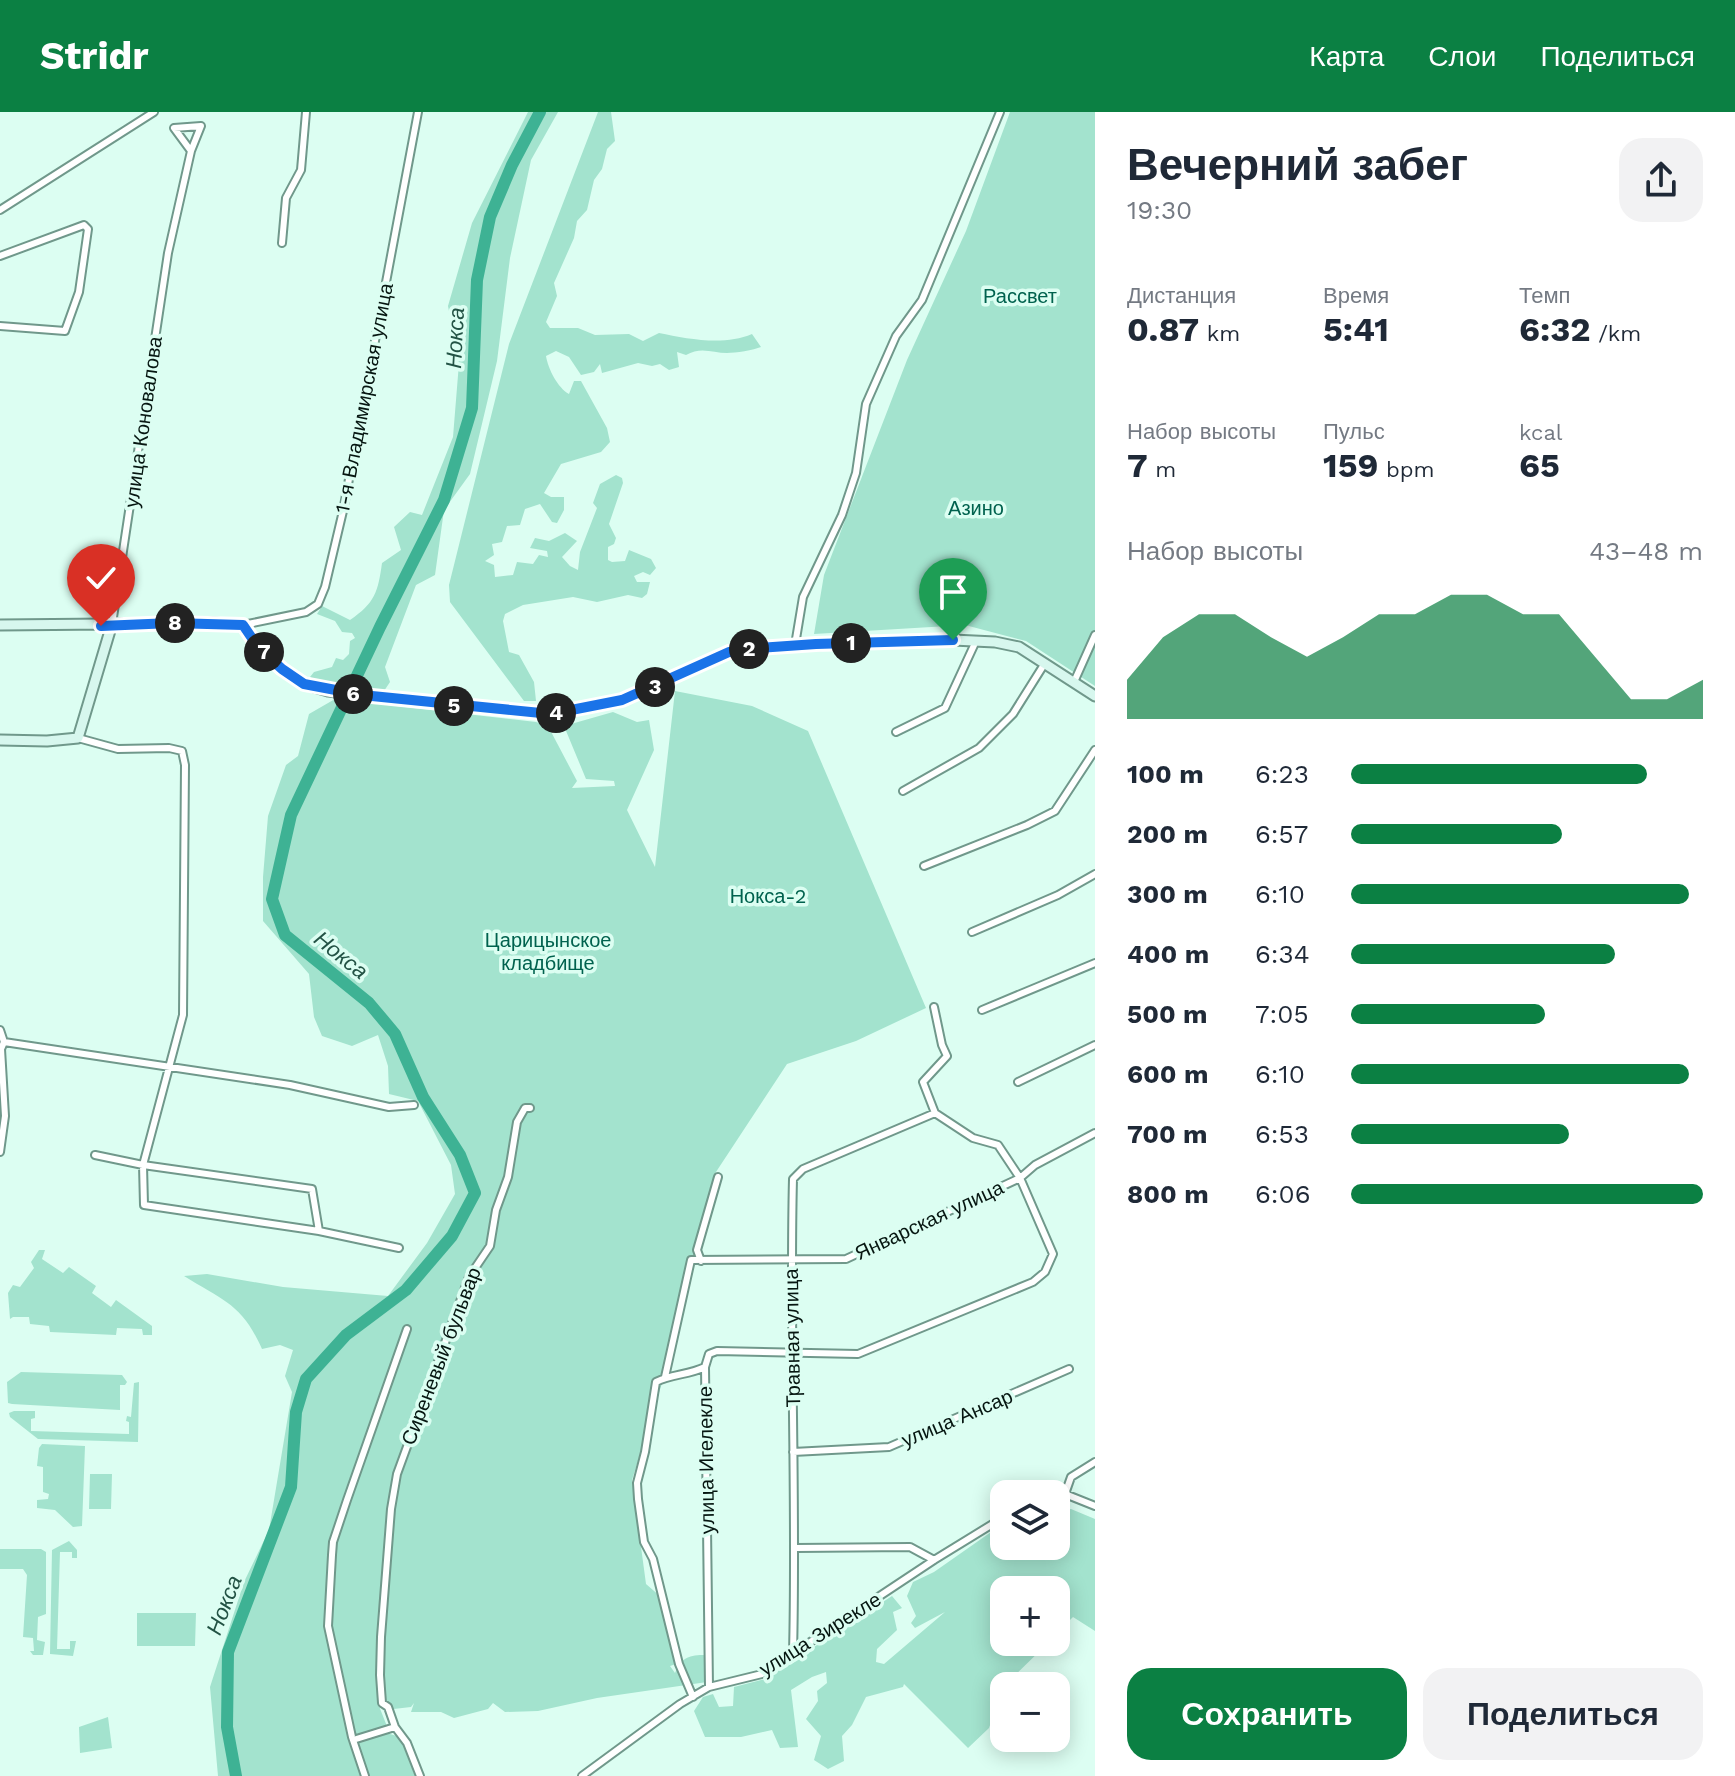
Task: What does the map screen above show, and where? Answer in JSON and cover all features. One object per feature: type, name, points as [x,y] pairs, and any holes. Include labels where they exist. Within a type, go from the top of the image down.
[{"type":"street","points":[[0,210],[154,112]]},
{"type":"street","points":[[282,243],[286,198],[301,170],[306,112]]},
{"type":"street","name":"1-я Владимирская улица","points":[[243,625],[306,612],[318,604],[325,587],[343,511],[418,112]]},
{"type":"street","points":[[795,646],[803,597],[842,515],[856,473],[866,404],[896,336],[922,300],[1000,112]]},
{"type":"street","name":"улица Коновалова","points":[[78,738],[112,624],[168,253],[191,151],[201,126],[174,128],[191,151]]},
{"type":"street","points":[[0,256],[84,225],[88,229],[79,292],[65,331],[0,326]]},
{"type":"street","points":[[0,625],[243,625],[258,647],[282,669],[304,684],[328,691],[551,714],[622,700],[729,652],[757,648],[940,640],[1019,647],[1095,696]]},
{"type":"street","points":[[1074,682],[1095,635]]},
{"type":"street","points":[[896,732],[945,708],[976,641]]},
{"type":"street","points":[[903,791],[979,748],[1013,714],[1045,663]]},
{"type":"street","points":[[0,740],[78,738],[118,749],[169,748],[182,751],[186,880],[183,1015],[143,1165],[144,1205],[319,1231],[399,1248]]},
{"type":"street","points":[[924,866],[1055,811],[1095,750]]},
{"type":"street","points":[[972,932],[1058,895],[1095,874]]},
{"type":"street","points":[[982,1010],[1095,963]]},
{"type":"street","points":[[934,1007],[947,1056],[923,1082],[935,1113],[973,1138],[998,1145],[1020,1178]]},
{"type":"street","points":[[0,1030],[4,1042],[1,1049],[5,1116],[0,1152]]},
{"type":"street","points":[[4,1042],[290,1085],[389,1107],[414,1105]]},
{"type":"street","points":[[1018,1082],[1095,1045]]},
{"type":"street","name":"Сиреневый бульвар","points":[[420,1776],[407,1743],[395,1727],[388,1707],[382,1703],[380,1675],[391,1509],[397,1474],[469,1277],[490,1246],[496,1210],[508,1177],[517,1122],[525,1108],[530,1108]]},
{"type":"street","name":"Травная улица","points":[[793,1653],[796,1548],[791,1261],[793,1179],[803,1169],[935,1113]]},
{"type":"street","name":"Январская улица","points":[[665,1377],[691,1260],[846,1259],[1020,1178],[1035,1165],[1095,1133]]},
{"type":"street","points":[[95,1155],[143,1165],[312,1189],[319,1231]]},
{"type":"street","points":[[701,1261],[697,1250],[718,1177]]},
{"type":"street","name":"улица Игелекле","points":[[709,1687],[705,1367],[709,1354],[717,1351],[858,1354],[1033,1282],[1045,1272],[1053,1254],[1020,1178]]},
{"type":"street","points":[[365,1776],[353,1740],[328,1626],[333,1542],[407,1329]]},
{"type":"street","points":[[693,1697],[679,1664],[653,1559],[644,1542],[637,1483],[656,1382],[665,1377],[691,1374],[705,1367]]},
{"type":"street","name":"улица Ансар","points":[[793,1452],[889,1447],[1069,1369]]},
{"type":"street","points":[[1070,1480],[1095,1462]]},
{"type":"street","points":[[1070,1496],[1095,1506]]},
{"type":"street","name":"улица Зирекле","points":[[582,1776],[709,1687],[762,1674],[990,1526]]},
{"type":"street","points":[[796,1548],[910,1547],[934,1560]]},
{"type":"street","points":[[353,1740],[395,1727]]},
{"type":"green space","points":[[528,112],[558,112],[531,160],[510,258],[497,361],[470,474],[444,510],[435,575],[416,585],[385,667],[390,682],[384,691],[320,684],[310,677],[314,672],[332,667],[336,658],[343,660],[349,654],[350,641],[355,638],[352,633],[342,632],[335,621],[317,614],[322,606],[350,620],[370,602],[377,589],[382,563],[401,550],[394,527],[410,512],[422,515],[453,437],[459,363],[448,306],[472,223]]},
{"type":"green space","points":[[598,112],[611,112],[615,141],[607,149],[602,169],[594,180],[587,210],[577,221],[574,238],[554,283],[557,296],[546,322],[550,328],[578,328],[595,335],[629,334],[643,341],[659,333],[718,341],[752,334],[761,347],[730,353],[702,350],[686,355],[677,352],[679,367],[669,370],[660,364],[638,363],[602,373],[600,364],[594,372],[581,375],[569,357],[556,351],[546,356],[554,378],[569,394],[574,381],[581,381],[607,428],[610,442],[601,452],[561,464],[544,493],[551,497],[564,497],[564,510],[557,523],[552,522],[540,504],[525,509],[520,525],[507,526],[502,542],[492,544],[494,555],[485,561],[494,565],[495,577],[513,575],[517,562],[533,564],[539,555],[548,557],[547,551],[530,548],[535,538],[549,541],[565,533],[577,541],[562,557],[578,570],[580,552],[597,508],[593,503],[600,484],[616,475],[622,478],[623,483],[609,524],[616,538],[614,544],[608,547],[608,560],[625,561],[629,550],[651,559],[656,568],[650,575],[643,572],[634,576],[637,582],[650,582],[647,594],[642,598],[628,595],[597,602],[573,597],[523,605],[505,614],[503,621],[509,652],[519,655],[534,682],[536,701],[524,701],[450,602],[449,585],[509,344]]},
{"type":"green space","name":"Азино","points":[[1010,112],[1095,112],[1095,686],[1026,641],[965,625],[814,634],[824,575],[907,360],[966,231]]},
{"type":"green space","points":[[675,691],[752,706],[808,731],[926,1008],[856,1041],[787,1064],[714,1175],[662,1383],[632,1480],[646,1584],[661,1597],[676,1664],[670,1666],[675,1673],[687,1658],[706,1655],[707,1682],[597,1698],[538,1711],[505,1712],[493,1703],[488,1709],[454,1718],[441,1712],[411,1712],[414,1703],[411,1707],[385,1710],[379,1706],[390,1734],[400,1737],[415,1776],[218,1776],[210,1687],[244,1582],[269,1530],[292,1392],[285,1376],[293,1350],[280,1345],[262,1349],[239,1313],[184,1276],[207,1274],[283,1287],[388,1296],[427,1243],[455,1194],[451,1165],[418,1101],[389,1094],[388,1066],[378,1035],[352,1046],[322,1036],[314,1017],[309,974],[263,921],[268,816],[286,765],[298,756],[309,714],[335,699],[536,722],[548,726],[577,781],[572,788],[615,786],[614,781],[586,779],[564,726],[613,712],[637,722],[649,720],[654,750],[627,810],[655,867]]},
{"type":"green space","points":[[39,1250],[45,1250],[42,1259],[63,1273],[69,1267],[96,1286],[92,1293],[111,1307],[116,1300],[152,1326],[152,1335],[143,1335],[142,1329],[117,1328],[116,1335],[50,1332],[49,1326],[30,1324],[29,1317],[10,1319],[8,1293],[13,1285],[20,1287],[34,1268],[31,1262]]},
{"type":"green space","points":[[21,1372],[122,1375],[127,1382],[120,1385],[120,1410],[8,1403],[7,1382]]},
{"type":"green space","points":[[139,1382],[138,1442],[38,1439],[10,1417],[9,1413],[14,1411],[35,1411],[31,1431],[129,1434],[129,1422],[126,1421],[127,1416],[131,1417],[134,1383]]},
{"type":"green space","points":[[42,1444],[85,1446],[82,1526],[73,1527],[55,1510],[37,1508],[37,1500],[48,1499],[49,1494],[43,1492],[43,1467],[37,1466]]},
{"type":"green space","points":[[90,1474],[112,1474],[111,1509],[89,1509]]},
{"type":"green space","points":[[1071,1509],[1095,1519],[1095,1631],[1073,1617],[1070,1620],[1070,1576],[990,1576],[990,1656],[1035,1656],[1018,1672],[990,1672],[990,1725],[968,1748],[904,1684],[903,1687],[866,1697],[852,1725],[842,1736],[844,1761],[828,1769],[814,1760],[821,1736],[806,1719],[818,1701],[817,1691],[827,1683],[826,1672],[791,1690],[798,1747],[780,1748],[772,1730],[741,1737],[705,1737],[694,1711],[703,1697],[713,1694],[719,1707],[733,1706],[734,1687],[765,1679],[892,1596],[902,1608],[893,1612],[897,1630],[877,1649],[876,1662],[884,1664],[945,1612],[915,1628],[911,1623],[916,1616],[907,1596],[913,1582],[934,1572],[990,1533],[990,1560],[1070,1560]]},
{"type":"green space","points":[[69,1541],[77,1550],[77,1558],[72,1558],[72,1552],[60,1552],[57,1649],[70,1649],[70,1641],[76,1641],[73,1656],[50,1654],[52,1550]]},
{"type":"green space","points":[[0,1549],[41,1549],[46,1552],[46,1614],[38,1617],[37,1640],[45,1642],[43,1655],[33,1655],[30,1651],[34,1651],[33,1638],[23,1637],[27,1575],[23,1569],[0,1569]]},
{"type":"green space","points":[[137,1613],[196,1613],[195,1646],[137,1646]]},
{"type":"green space","points":[[108,1717],[112,1748],[80,1753],[79,1727]]},
{"type":"waterway","name":"Нокса","points":[[236,1776],[227,1727],[228,1652],[291,1487],[296,1412],[306,1379],[346,1335],[406,1290],[452,1236],[475,1193],[460,1155],[423,1097],[395,1034],[369,1003],[285,935],[272,899],[291,815],[444,500],[472,408],[477,280],[490,217],[512,165],[540,112]]},
{"type":"route","points":[[101,626],[172,623],[243,625],[258,647],[282,669],[304,684],[328,691],[551,714],[622,700],[729,652],[816,644],[953,640]]},
{"type":"park label","name":"Рассвет","points":[[1020,296]]},
{"type":"park label","name":"Нокса-2","points":[[768,896]]},
{"type":"park label","name":"Царицынское кладбище","points":[[548,952]]}]
